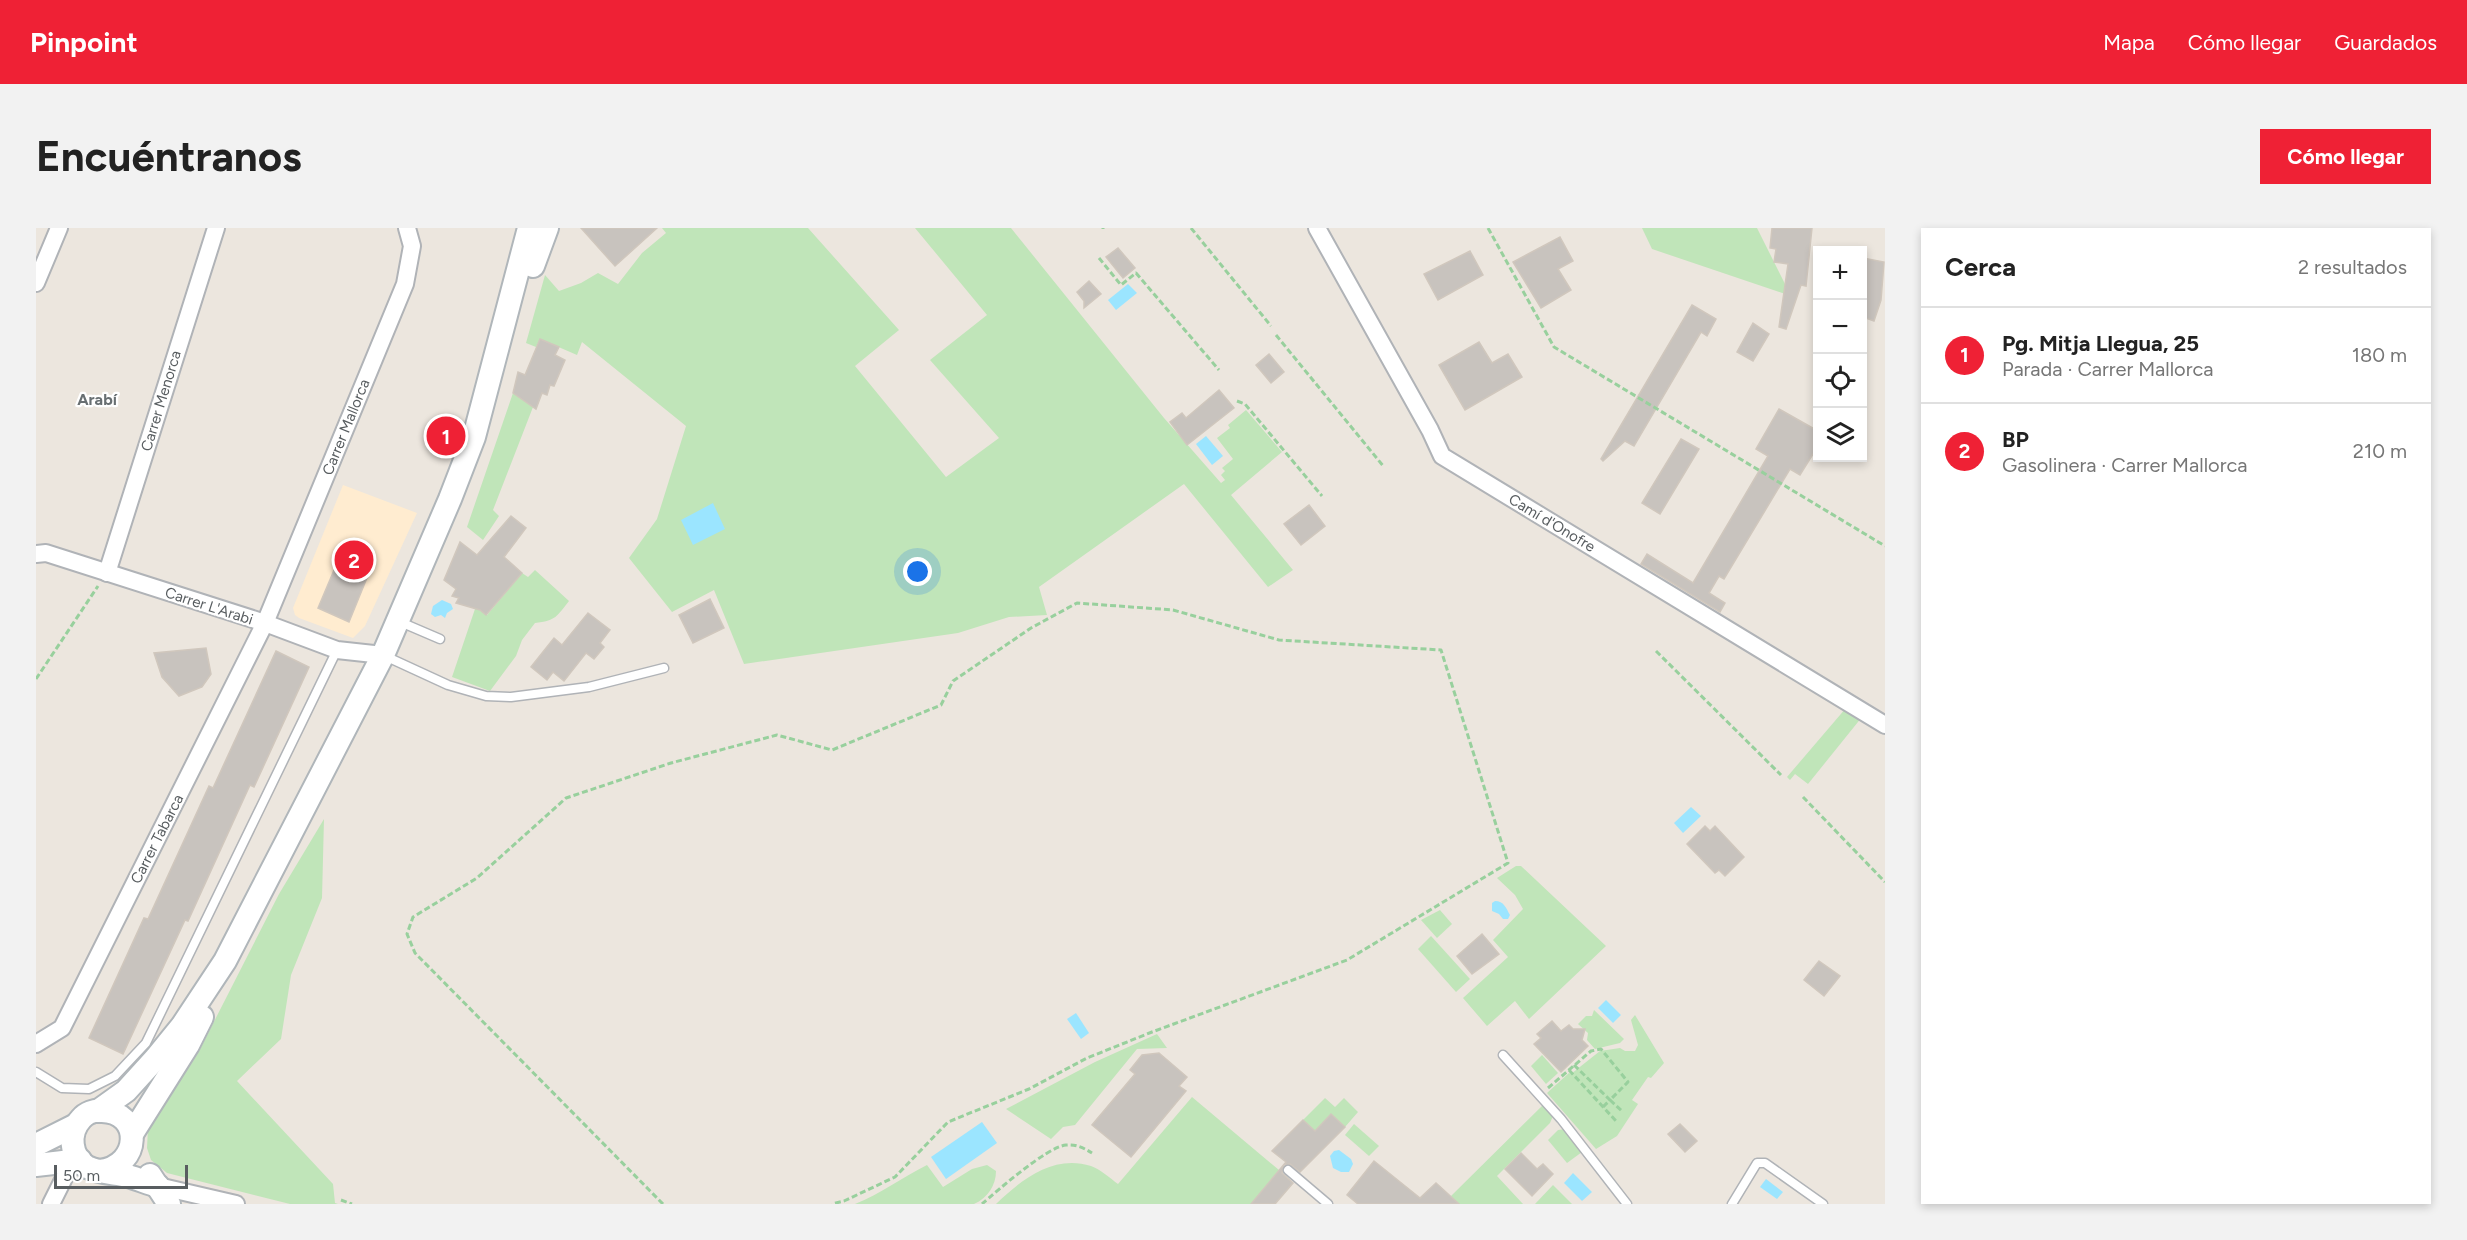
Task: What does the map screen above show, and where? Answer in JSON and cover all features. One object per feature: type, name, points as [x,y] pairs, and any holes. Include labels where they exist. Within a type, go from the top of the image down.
[{"type":"street","points":[[36,283],[59,228]]},
{"type":"street","name":"Carrer Menorca","points":[[107,573],[216,228]]},
{"type":"street","name":"Carrer Mallorca","points":[[265,623],[405,284],[412,246],[407,228]]},
{"type":"street","points":[[98,1111],[126,1091],[156,1058],[182,1026],[225,961],[383,655],[474,437],[529,228]]},
{"type":"street","points":[[489,385],[547,228]]},
{"type":"street","name":"Camí d'Onofre","points":[[1317,228],[1442,456],[1885,725]]},
{"type":"street","name":"Carrer L'Arabi","points":[[36,554],[46,553],[265,623],[337,650],[383,655]]},
{"type":"street","name":"Carrer Tabarca","points":[[36,1044],[62,1028],[265,623]]},
{"type":"street","points":[[100,1171],[111,1169],[123,1162],[131,1149],[132,1138],[188,1045],[213,997],[225,961]]},
{"type":"street","points":[[36,1145],[76,1125],[86,1114],[111,1111],[128,1124],[141,1165],[164,1195]]},
{"type":"street","points":[[51,1204],[76,1158],[72,1137],[76,1125]]},
{"type":"street","points":[[36,1165],[76,1158],[88,1167],[164,1195],[236,1204]]},
{"type":"lane","points":[[398,621],[440,639]]},
{"type":"lane","points":[[36,1072],[62,1088],[89,1089],[114,1076],[146,1043],[337,650]]},
{"type":"lane","points":[[383,655],[448,685],[486,696],[510,697],[590,687],[664,668]]},
{"type":"lane","points":[[1503,1055],[1562,1119],[1627,1204]]},
{"type":"lane","points":[[1732,1204],[1757,1163],[1765,1163],[1823,1204]]},
{"type":"lane","points":[[1288,1170],[1328,1204]]},
{"type":"path","points":[[1191,228],[1271,326]]},
{"type":"path","points":[[1488,228],[1554,347],[1885,546]]},
{"type":"path","points":[[1099,258],[1121,285],[1136,273],[1219,370]]},
{"type":"path","points":[[1276,335],[1384,467]]},
{"type":"path","points":[[1237,401],[1245,404],[1322,496]]},
{"type":"path","points":[[36,679],[107,573]]},
{"type":"path","points":[[663,1204],[416,953],[408,934],[413,917],[477,878],[567,798],[671,763],[777,735],[832,750],[941,705],[953,681],[1031,627],[1077,603],[1173,610],[1279,640],[1441,650],[1508,863],[1347,960],[1087,1058],[1029,1089],[948,1122],[895,1177],[844,1201],[832,1204]]},
{"type":"path","points":[[1656,651],[1781,776]]},
{"type":"path","points":[[1803,797],[1885,882]]},
{"type":"path","points":[[1540,1096],[1591,1051],[1601,1049],[1628,1082],[1603,1107]]},
{"type":"path","points":[[1574,1065],[1623,1112]]},
{"type":"path","points":[[1569,1070],[1616,1121]]},
{"type":"path","points":[[982,1204],[1046,1154],[1065,1145],[1081,1146],[1092,1154]]},
{"type":"path","points":[[341,1200],[352,1204]]},
{"type":"shaded area","points":[[343,485],[417,513],[365,626],[353,638],[299,618],[295,615],[293,608]]},
{"type":"green space","points":[[662,228],[808,228],[899,330],[855,366],[946,477],[999,438],[930,360],[987,315],[915,228],[1011,228],[1164,418],[1221,483],[1225,480],[1221,475],[1225,471],[1222,468],[1233,459],[1217,438],[1230,428],[1228,425],[1246,410],[1282,452],[1231,495],[1293,570],[1268,587],[1184,484],[1039,587],[1047,615],[1009,617],[958,633],[744,664],[714,590],[672,612],[629,558],[657,519],[686,426],[582,342],[577,355],[540,339],[536,347],[526,343],[545,275],[559,291],[581,283],[598,273],[618,284],[642,253],[666,233]]},
{"type":"green space","points":[[1642,228],[1757,228],[1791,296],[1652,249]]},
{"type":"green space","points":[[513,393],[533,407],[493,510],[499,516],[483,540],[467,527]]},
{"type":"green space","points":[[535,570],[569,601],[555,617],[535,623],[522,640],[516,656],[490,691],[452,677],[476,606],[487,615],[522,573],[528,577]]},
{"type":"green space","points":[[1846,708],[1862,717],[1808,784],[1795,774],[1790,780],[1787,777]]},
{"type":"green space","points":[[324,819],[322,898],[291,975],[281,1039],[237,1081],[333,1184],[335,1203],[338,1204],[290,1204],[167,1173],[151,1160],[147,1148],[148,1128],[197,1055],[279,894]]},
{"type":"green space","points":[[1516,866],[1521,866],[1606,946],[1529,1019],[1515,1001],[1487,1026],[1463,998],[1508,957],[1493,940],[1523,909],[1515,895],[1497,878]]},
{"type":"green space","points":[[1440,910],[1452,924],[1437,938],[1421,920]]},
{"type":"green space","points":[[1431,936],[1470,979],[1456,992],[1418,949]]},
{"type":"green space","points":[[1594,1010],[1624,1039],[1620,1043],[1595,1049],[1587,1040],[1588,1033],[1578,1024],[1586,1016],[1592,1016]]},
{"type":"green space","points":[[1635,1015],[1664,1063],[1651,1078],[1648,1077],[1632,1100],[1638,1104],[1617,1136],[1596,1149],[1547,1093],[1569,1073],[1571,1074],[1600,1051],[1620,1048],[1625,1051],[1635,1051],[1638,1045],[1631,1020]]},
{"type":"green space","points":[[1157,1034],[1167,1048],[1137,1049],[1075,1125],[1063,1127],[1051,1139],[1006,1109],[1095,1062]]},
{"type":"green space","points":[[1542,1055],[1558,1073],[1546,1084],[1531,1066]]},
{"type":"green space","points":[[1192,1097],[1279,1170],[1251,1204],[996,1204],[1027,1178],[1051,1166],[1077,1163],[1091,1166],[1118,1184]]},
{"type":"green space","points":[[1325,1098],[1335,1107],[1344,1098],[1358,1112],[1345,1127],[1331,1114],[1315,1131],[1303,1120]]},
{"type":"green space","points":[[1543,1105],[1553,1116],[1550,1123],[1497,1176],[1523,1204],[1458,1204],[1451,1196]]},
{"type":"green space","points":[[1354,1124],[1379,1146],[1369,1156],[1345,1135]]},
{"type":"green space","points":[[1565,1129],[1582,1152],[1567,1163],[1548,1140],[1558,1130]]},
{"type":"green space","points":[[927,1165],[943,1187],[972,1169],[987,1165],[996,1171],[996,1176],[987,1195],[974,1204],[855,1204],[873,1195]]},
{"type":"green space","points":[[1553,1185],[1572,1204],[1535,1204]]},
{"type":"water","points":[[1128,284],[1137,293],[1116,310],[1108,300]]},
{"type":"water","points":[[1206,436],[1223,456],[1212,465],[1196,444]]},
{"type":"water","points":[[713,503],[725,529],[693,545],[681,520]]},
{"type":"water","points":[[442,600],[451,604],[453,609],[447,613],[445,618],[441,615],[435,617],[431,614],[433,606]]},
{"type":"water","points":[[1691,807],[1701,816],[1683,833],[1674,823]]},
{"type":"water","points":[[1495,901],[1504,905],[1510,915],[1508,919],[1503,919],[1492,911],[1492,903]]},
{"type":"water","points":[[1606,1000],[1621,1015],[1613,1023],[1598,1008]]},
{"type":"water","points":[[1076,1013],[1089,1033],[1081,1039],[1067,1019]]},
{"type":"water","points":[[982,1122],[997,1143],[946,1179],[931,1157]]},
{"type":"water","points":[[1339,1150],[1351,1159],[1353,1164],[1349,1172],[1341,1172],[1333,1168],[1330,1156],[1334,1151]]},
{"type":"water","points":[[1573,1173],[1592,1192],[1582,1201],[1564,1183]]},
{"type":"water","points":[[1766,1179],[1783,1192],[1777,1199],[1760,1187]]},
{"type":"building","points":[[581,228],[657,228],[615,266]]},
{"type":"building","points":[[1772,228],[1812,228],[1806,286],[1801,285],[1786,329],[1779,327],[1788,264],[1774,262],[1776,249],[1770,248]]},
{"type":"building","points":[[1560,237],[1573,261],[1558,269],[1571,290],[1541,308],[1513,262]]},
{"type":"building","points":[[1118,248],[1135,268],[1123,278],[1106,257]]},
{"type":"building","points":[[1470,251],[1483,275],[1438,300],[1424,274]]},
{"type":"building","points":[[1867,259],[1884,262],[1881,300],[1874,321],[1867,318]]},
{"type":"building","points":[[1089,281],[1101,294],[1084,308],[1084,301],[1077,292]]},
{"type":"building","points":[[1692,305],[1716,319],[1707,336],[1701,332],[1634,446],[1625,441],[1603,461],[1601,459]]},
{"type":"building","points":[[1753,323],[1769,334],[1753,361],[1737,352]]},
{"type":"building","points":[[540,339],[559,347],[555,355],[565,360],[554,386],[550,385],[547,395],[542,393],[536,409],[513,393],[518,372],[525,375]]},
{"type":"building","points":[[1479,342],[1492,363],[1508,354],[1522,377],[1465,410],[1439,365]]},
{"type":"building","points":[[1269,354],[1284,372],[1271,383],[1256,365]]},
{"type":"building","points":[[1219,390],[1234,408],[1187,445],[1170,422],[1182,413],[1186,418]]},
{"type":"building","points":[[1779,409],[1813,428],[1813,454],[1800,475],[1790,469],[1724,579],[1719,576],[1709,593],[1725,603],[1720,612],[1641,564],[1647,554],[1693,583],[1768,456],[1756,449]]},
{"type":"building","points":[[1681,439],[1699,449],[1660,514],[1642,503]]},
{"type":"building","points":[[1309,505],[1325,526],[1301,545],[1284,524]]},
{"type":"building","points":[[511,516],[526,528],[504,557],[522,573],[486,615],[480,610],[456,603],[459,598],[452,596],[456,589],[444,580],[460,542],[477,555]]},
{"type":"building","points":[[340,556],[371,568],[349,622],[318,608]]},
{"type":"building","points":[[710,599],[724,628],[693,643],[679,615]]},
{"type":"building","points":[[588,613],[610,630],[600,643],[604,647],[594,659],[586,653],[564,681],[553,672],[547,680],[531,667],[554,638],[562,645]]},
{"type":"building","points":[[206,648],[211,674],[202,687],[179,696],[162,677],[154,653]]},
{"type":"building","points":[[276,651],[309,667],[254,787],[250,785],[188,921],[185,920],[123,1054],[89,1038],[144,918],[148,919],[209,786],[213,788]]},
{"type":"building","points":[[1705,826],[1710,831],[1715,826],[1744,857],[1725,876],[1719,870],[1715,873],[1687,844]]},
{"type":"building","points":[[1482,934],[1499,954],[1472,974],[1457,956]]},
{"type":"building","points":[[1819,961],[1840,976],[1824,996],[1804,980]]},
{"type":"building","points":[[1552,1021],[1561,1031],[1569,1025],[1573,1029],[1585,1029],[1582,1040],[1588,1046],[1561,1072],[1534,1044],[1541,1038],[1537,1034]]},
{"type":"building","points":[[1159,1053],[1187,1077],[1179,1086],[1186,1091],[1131,1157],[1092,1125],[1135,1074],[1130,1070],[1142,1055]]},
{"type":"building","points":[[1331,1114],[1345,1127],[1300,1172],[1290,1164],[1284,1165],[1282,1173],[1293,1183],[1275,1204],[1251,1204],[1286,1162],[1272,1151],[1303,1120],[1315,1131]]},
{"type":"building","points":[[1680,1124],[1697,1141],[1685,1152],[1668,1134]]},
{"type":"building","points":[[1521,1153],[1537,1169],[1543,1164],[1553,1174],[1532,1196],[1505,1169]]},
{"type":"building","points":[[1374,1161],[1420,1198],[1436,1183],[1459,1204],[1358,1204],[1347,1195]]},
{"type":"place","name":"Pg. Mitja Llegua, 25","points":[[446,436]]},
{"type":"place","name":"BP","points":[[354,560]]},
{"type":"district","name":"Arabí","points":[[97,399]]}]
